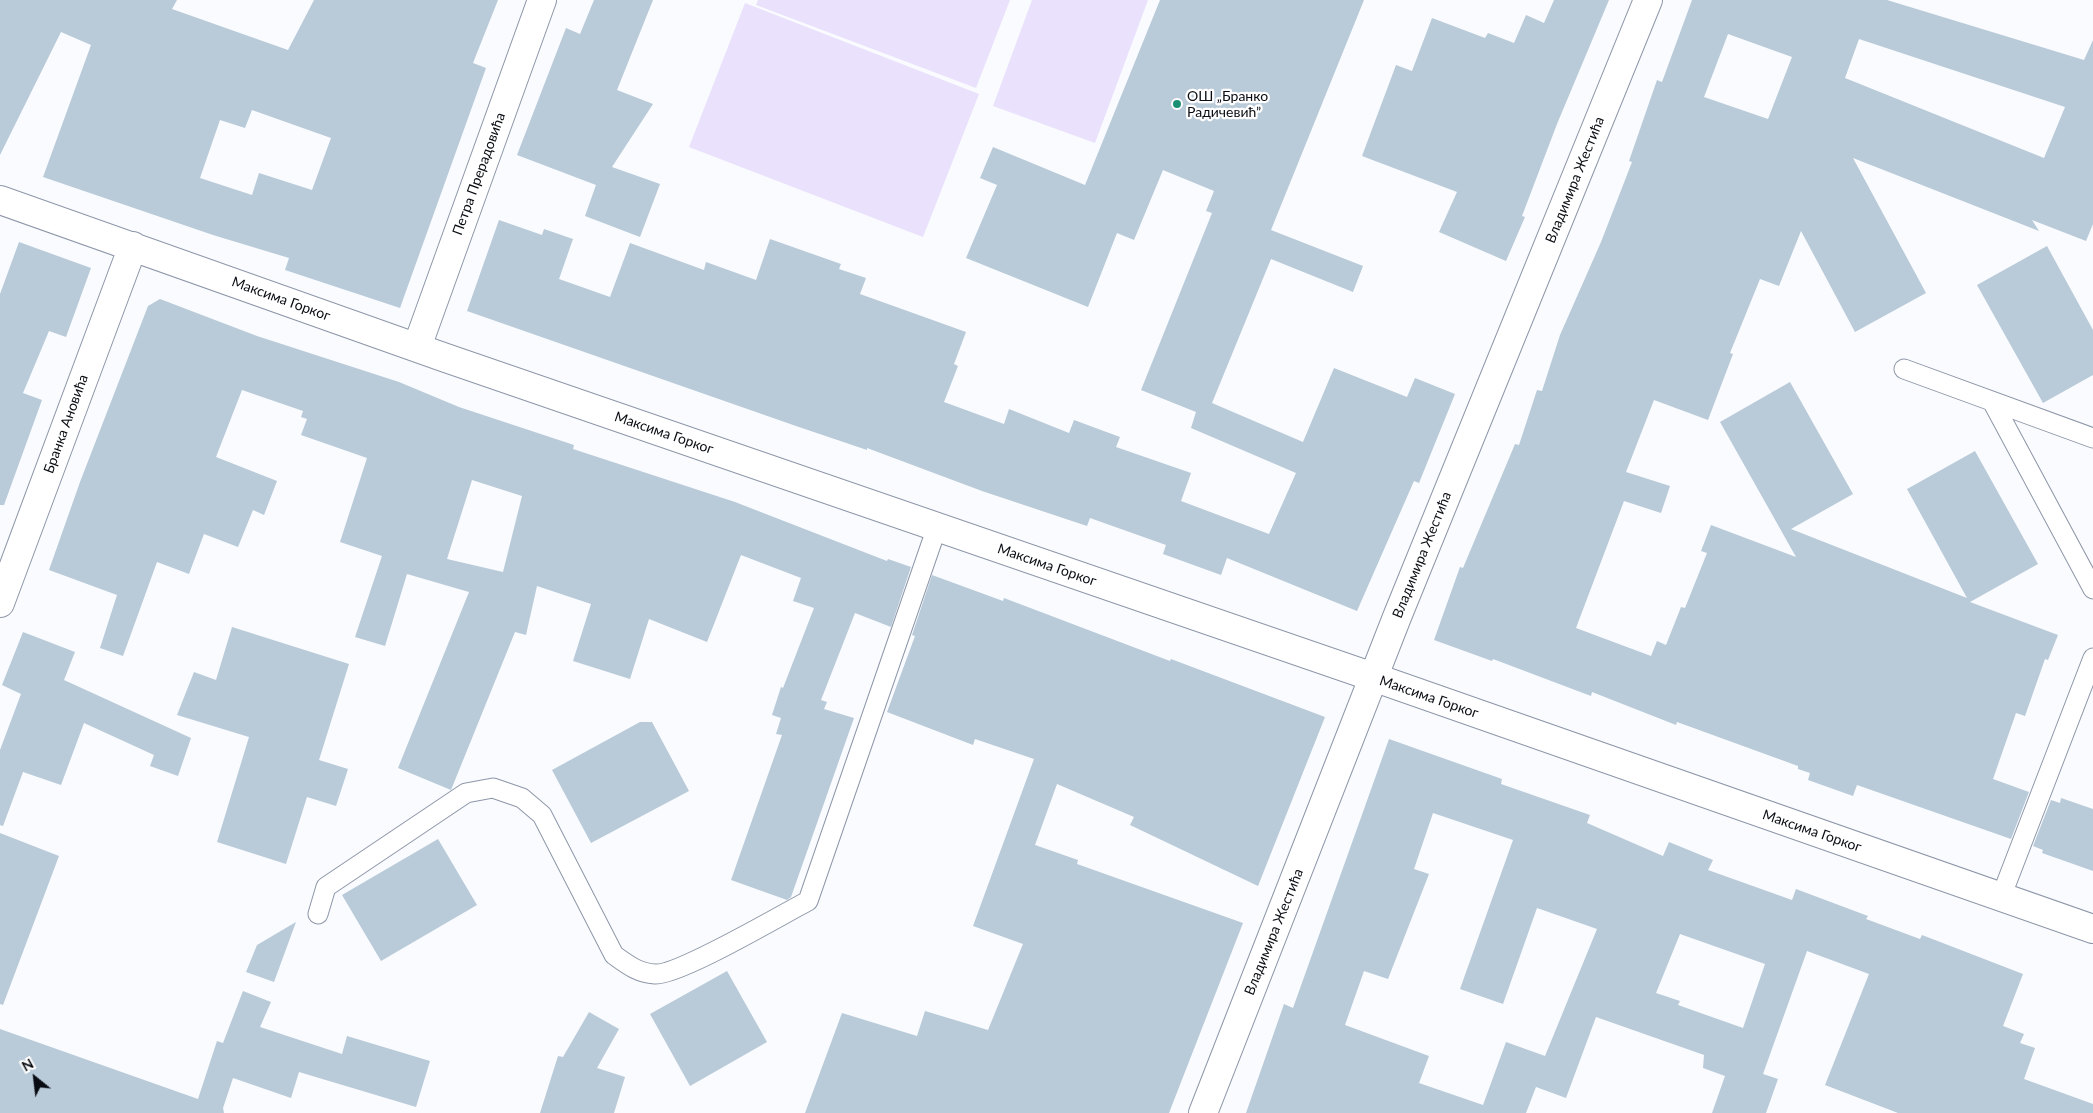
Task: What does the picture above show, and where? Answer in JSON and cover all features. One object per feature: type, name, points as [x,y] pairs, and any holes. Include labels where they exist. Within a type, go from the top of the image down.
[{"type":"street","name":"Петра Прерадовића","points":[[418,347],[542,0]]},
{"type":"street","name":"Владимира Жестића","points":[[1203,1113],[1350,742],[1373,677],[1648,0]]},
{"type":"street","name":"Максима Горког","points":[[0,200],[2093,929]]},
{"type":"street","name":"Бранка Ановића","points":[[0,603],[133,246]]},
{"type":"lane","points":[[1904,369],[2093,438]]},
{"type":"lane","points":[[1992,401],[2093,589]]},
{"type":"lane","points":[[318,914],[326,888],[342,876],[466,793],[493,788],[522,798],[542,815],[614,955],[634,970],[657,974],[685,966],[808,901],[937,527]]},
{"type":"lane","points":[[2002,897],[2093,658]]},
{"type":"shaded area","points":[[758,0],[1010,0],[976,88],[756,5]]},
{"type":"shaded area","points":[[1032,0],[1148,0],[1095,143],[993,106]]},
{"type":"shaded area","points":[[745,3],[979,94],[923,237],[689,147]]},
{"type":"building","points":[[0,0],[177,0],[172,9],[288,50],[314,0],[498,0],[473,63],[486,68],[400,308],[285,270],[289,258],[213,235],[43,177],[91,45],[61,32],[0,155]],"holes":[[[252,110],[331,138],[312,190],[259,173],[252,195],[200,178],[220,120],[245,128]]]},
{"type":"building","points":[[594,0],[653,0],[617,90],[653,104],[612,167],[660,184],[640,237],[585,216],[596,185],[517,155],[566,28],[580,34]]},
{"type":"building","points":[[1160,0],[1364,0],[1271,230],[1363,266],[1353,292],[1271,259],[1212,403],[1303,442],[1334,368],[1407,397],[1415,378],[1455,394],[1419,483],[1414,481],[1357,611],[1227,558],[1221,575],[1163,554],[1166,545],[1090,518],[1087,526],[982,491],[867,448],[867,450],[796,426],[467,311],[499,220],[542,235],[544,229],[573,239],[559,279],[610,297],[630,243],[704,270],[706,262],[756,280],[770,239],[841,264],[839,269],[866,278],[860,294],[966,332],[954,364],[958,366],[944,402],[1004,424],[1009,409],[1069,433],[1074,420],[1120,437],[1116,447],[1191,473],[1181,501],[1269,534],[1296,473],[1191,428],[1196,412],[1141,390],[1212,213],[1206,211],[1214,191],[1163,170],[1134,240],[1117,233],[1088,307],[966,258],[997,185],[980,178],[993,147],[1085,185]]},
{"type":"building","points":[[1554,0],[1609,0],[1557,124],[1522,216],[1525,217],[1506,261],[1439,232],[1457,192],[1362,156],[1396,65],[1412,71],[1432,18],[1485,38],[1488,33],[1514,43],[1526,15],[1544,23]]},
{"type":"building","points":[[1692,0],[1887,0],[2084,60],[2093,40],[2093,224],[2086,241],[2032,220],[2039,231],[1853,158],[1926,293],[1855,332],[1801,231],[1779,286],[1760,279],[1730,353],[1733,354],[1708,420],[1654,400],[1626,472],[1670,486],[1661,513],[1624,501],[1576,628],[1651,656],[1657,641],[1666,645],[1681,607],[1685,608],[1707,553],[1701,551],[1711,525],[1796,557],[1720,422],[1790,382],[1853,494],[1791,529],[1967,598],[1907,489],[1975,451],[2038,564],[1970,602],[2058,635],[2048,660],[2045,659],[2025,716],[2016,713],[1993,779],[2029,792],[2011,839],[1857,785],[1853,796],[1808,780],[1810,773],[1798,769],[1798,766],[1677,722],[1676,725],[1592,692],[1591,696],[1493,659],[1492,661],[1434,640],[1460,567],[1463,568],[1515,444],[1519,445],[1537,390],[1542,391],[1560,335],[1601,242],[1632,162],[1629,161],[1657,80],[1662,82]],"holes":[[[1728,34],[1792,57],[1768,119],[1704,97]],[[1859,39],[2065,107],[2044,158],[1845,78]]]},
{"type":"building","points":[[19,242],[91,268],[66,337],[49,331],[23,393],[42,400],[4,505],[0,505],[0,294]]},
{"type":"building","points":[[2047,246],[2093,330],[2093,375],[2043,403],[1977,285]]},
{"type":"building","points":[[160,299],[257,336],[399,382],[459,407],[574,445],[573,449],[735,502],[887,561],[888,559],[911,567],[891,627],[855,613],[821,700],[827,702],[824,709],[854,718],[791,897],[787,900],[731,880],[782,735],[776,734],[781,718],[772,715],[781,687],[783,688],[814,608],[793,601],[801,578],[741,555],[707,642],[649,619],[630,679],[573,661],[591,604],[537,586],[526,635],[515,632],[451,790],[398,768],[469,592],[407,574],[385,646],[355,637],[382,556],[340,542],[367,458],[301,435],[307,419],[301,417],[303,411],[242,390],[216,457],[277,481],[264,515],[253,510],[238,547],[204,534],[189,574],[157,562],[123,656],[100,648],[117,595],[49,570],[80,482],[148,306]],"holes":[[[472,480],[522,496],[503,572],[447,559]]]},
{"type":"building","points":[[932,575],[1003,601],[1004,598],[1325,717],[1258,886],[1130,825],[1134,817],[1057,784],[1035,845],[1078,860],[1077,864],[1243,923],[1169,1113],[805,1113],[842,1013],[917,1036],[925,1011],[988,1030],[1023,944],[973,926],[1034,759],[975,739],[973,745],[887,712],[915,636],[912,635]]},
{"type":"building","points":[[232,627],[349,664],[319,760],[348,769],[336,806],[307,797],[286,864],[217,842],[249,737],[177,715],[194,672],[216,680]]},
{"type":"building","points":[[23,632],[75,652],[64,680],[191,738],[178,776],[150,766],[154,755],[84,723],[61,785],[23,772],[3,826],[0,825],[0,750],[21,694],[2,685]]},
{"type":"building","points":[[640,722],[652,722],[689,791],[591,843],[552,770]]},
{"type":"building","points":[[1389,739],[1502,779],[1501,784],[1590,815],[1587,823],[1663,856],[1669,842],[1713,860],[1708,870],[1792,900],[1796,889],[1868,916],[1866,919],[1920,939],[1922,935],[2023,974],[2003,1026],[2024,1034],[2020,1043],[2035,1048],[2024,1079],[2093,1104],[2093,1113],[1898,1113],[1825,1085],[1869,974],[1807,951],[1763,1074],[1778,1079],[1766,1113],[1712,1113],[1725,1076],[1703,1068],[1704,1055],[1596,1017],[1566,1098],[1536,1087],[1526,1113],[1246,1113],[1284,1004],[1293,1008]],"holes":[[[1433,813],[1513,840],[1460,989],[1503,1004],[1537,908],[1597,929],[1545,1056],[1506,1042],[1483,1105],[1419,1083],[1429,1056],[1345,1025],[1364,971],[1388,979],[1429,874],[1414,869]],[[1680,934],[1765,964],[1743,1028],[1678,1005],[1680,1001],[1656,993]]]},
{"type":"building","points":[[2061,798],[2093,809],[2093,871],[2042,853],[2043,850],[2033,846],[2051,800],[2060,803]]},
{"type":"building","points":[[0,833],[59,856],[3,1005],[0,1004]]},
{"type":"building","points":[[438,839],[477,905],[381,961],[342,895]]},
{"type":"building","points":[[296,922],[274,982],[246,972],[257,945]]},
{"type":"building","points":[[727,971],[767,1042],[690,1086],[650,1014]]},
{"type":"building","points":[[243,991],[271,1002],[260,1027],[342,1054],[347,1036],[430,1061],[416,1107],[299,1072],[291,1098],[233,1078],[223,1108],[224,1113],[0,1113],[0,1029],[198,1099],[217,1041],[223,1043]]},
{"type":"building","points":[[589,1012],[619,1029],[597,1068],[625,1077],[614,1113],[540,1113],[558,1056],[563,1057]]},
{"type":"place","name":"ОШ „Бранко Радичевић”","points":[[1177,104]]}]
